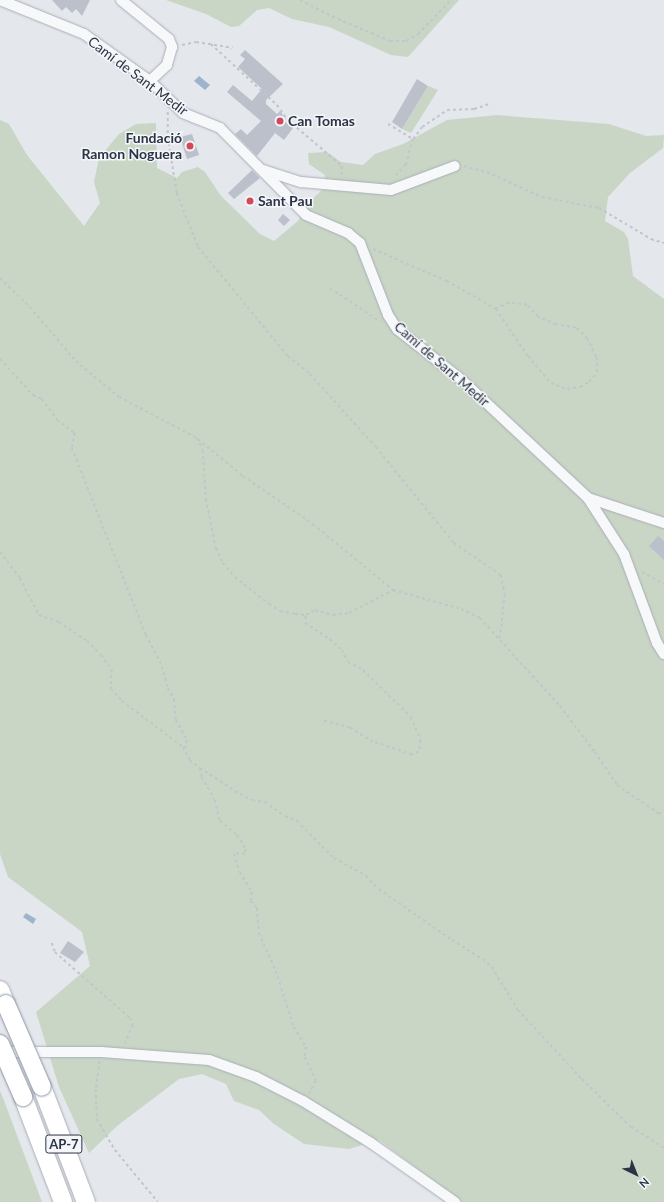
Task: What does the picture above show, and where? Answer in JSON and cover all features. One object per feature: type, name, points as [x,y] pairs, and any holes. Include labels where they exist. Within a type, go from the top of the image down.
[{"type":"highway","name":"AP-7","points":[[3,997],[42,1087],[86,1202]]},
{"type":"highway","name":"AP-7","points":[[0,1044],[23,1097],[63,1202]]},
{"type":"street","name":"Camí de Sant Medir","points":[[0,0],[84,34],[150,81],[183,113],[220,128],[306,215],[348,233],[360,243],[388,315],[397,329],[463,381],[588,498],[664,523]]},
{"type":"street","points":[[121,0],[169,39],[172,47],[167,64],[150,81]]},
{"type":"street","points":[[261,170],[301,182],[343,184],[391,190],[455,166]]},
{"type":"street","points":[[588,498],[629,566],[657,642],[664,654]]},
{"type":"street","points":[[0,1052],[101,1052],[209,1060],[256,1077],[305,1102],[371,1143],[455,1202]]},
{"type":"path","points":[[300,0],[338,19],[390,41],[406,41],[418,34],[451,0]]},
{"type":"path","points":[[172,47],[196,42],[233,48]]},
{"type":"path","points":[[211,44],[277,105],[288,120],[342,166],[343,184]]},
{"type":"path","points":[[168,98],[168,137],[177,193],[198,247],[288,356],[310,374],[376,447],[454,543],[501,575],[505,594],[500,639]]},
{"type":"path","points":[[380,188],[406,165],[414,139],[422,127],[447,110],[474,109],[488,104]]},
{"type":"path","points":[[388,124],[414,139]]},
{"type":"path","points":[[455,166],[468,166],[487,172],[542,197],[599,208],[651,239],[664,243]]},
{"type":"path","points":[[360,243],[447,281],[496,309],[528,356],[551,382],[567,389],[580,387],[589,382],[597,372],[596,357],[590,345],[576,328],[556,325],[538,317],[527,305],[509,303],[496,309]]},
{"type":"path","points":[[0,278],[30,307],[76,361],[119,397],[197,438],[243,476],[313,524],[393,590],[461,609],[480,618],[560,706],[595,752],[617,785],[658,814],[664,814]]},
{"type":"path","points":[[330,288],[373,319],[397,329]]},
{"type":"path","points":[[0,359],[34,394],[42,399],[57,420],[75,433],[76,441],[72,448],[146,635],[160,660],[168,688],[174,699],[176,720],[187,740],[185,751]]},
{"type":"path","points":[[197,438],[203,450],[206,499],[216,548],[223,563],[235,576],[280,611],[306,615],[315,610],[333,615],[349,613],[393,590]]},
{"type":"path","points":[[0,552],[20,578],[40,614],[59,622],[87,641],[112,669],[111,689],[122,701],[185,751],[190,760],[200,768],[240,794],[252,800],[266,802],[285,816],[297,821],[334,858],[366,876],[385,893],[452,940],[483,958],[492,967],[518,1010],[582,1079],[631,1127],[664,1148]]},
{"type":"path","points":[[629,566],[664,584]]},
{"type":"path","points":[[306,615],[305,623],[330,639],[342,650],[348,662],[364,670],[411,717],[421,740],[419,752],[412,755],[399,751],[373,742],[350,728],[324,721]]},
{"type":"path","points":[[200,768],[202,777],[215,800],[220,821],[237,836],[246,849],[245,854],[234,854],[235,858],[246,886],[252,892],[251,901],[256,908],[259,933],[276,971],[294,1027],[306,1047],[305,1057],[316,1081],[305,1102]]},
{"type":"path","points":[[52,943],[55,952],[130,1018],[133,1025],[120,1054]]},
{"type":"path","points":[[101,1052],[96,1089],[97,1119],[115,1150],[158,1202]]},
{"type":"green space","points":[[166,0],[459,0],[408,57],[391,55],[329,27],[292,19],[269,8],[257,10],[239,26],[231,27],[206,14]]},
{"type":"green space","points":[[428,86],[438,90],[411,133],[402,129]]},
{"type":"green space","points":[[497,115],[609,124],[646,136],[664,135],[663,148],[630,173],[608,197],[605,221],[624,232],[628,239],[633,276],[664,299],[664,1202],[462,1202],[379,1140],[349,1149],[304,1144],[274,1124],[259,1110],[234,1101],[226,1084],[202,1074],[179,1079],[117,1126],[89,1153],[59,1087],[36,1012],[90,966],[82,932],[8,877],[0,854],[0,120],[9,124],[27,155],[84,226],[100,203],[94,182],[99,158],[119,134],[136,124],[156,123],[157,168],[177,178],[182,172],[198,167],[205,172],[221,196],[260,234],[274,241],[299,220],[305,206],[324,188],[325,175],[309,164],[308,153],[327,152],[341,162],[363,165],[375,154],[403,144],[447,120]]},
{"type":"green space","points":[[0,1091],[3,1098],[42,1202],[0,1202]]},
{"type":"water","points":[[199,76],[210,85],[205,90],[194,81]]},
{"type":"water","points":[[26,913],[36,919],[33,924],[23,917]]},
{"type":"building","points":[[52,0],[90,0],[82,16],[76,9],[72,13],[66,7],[62,11]]},
{"type":"building","name":"Can Tomas","points":[[245,50],[283,84],[266,100],[266,104],[277,114],[280,111],[286,119],[284,121],[293,128],[284,140],[275,133],[257,156],[235,134],[241,129],[247,135],[261,121],[227,92],[233,85],[252,101],[262,89],[238,67],[245,59],[240,55]]},
{"type":"building","points":[[417,79],[428,86],[402,129],[392,122]]},
{"type":"building","name":"Fundació Ramon Noguera","points":[[192,134],[199,155],[187,159],[180,137]]},
{"type":"building","points":[[252,170],[260,178],[234,199],[228,193]]},
{"type":"building","points":[[283,214],[290,220],[284,226],[278,220]]},
{"type":"building","points":[[658,536],[664,541],[664,560],[649,546]]},
{"type":"building","points":[[68,941],[84,952],[75,962],[60,953]]},
{"type":"place","name":"Can Tomas","points":[[280,121]]},
{"type":"place","name":"Fundació Ramon Noguera","points":[[190,146]]},
{"type":"place","name":"Sant Pau","points":[[250,201]]}]
